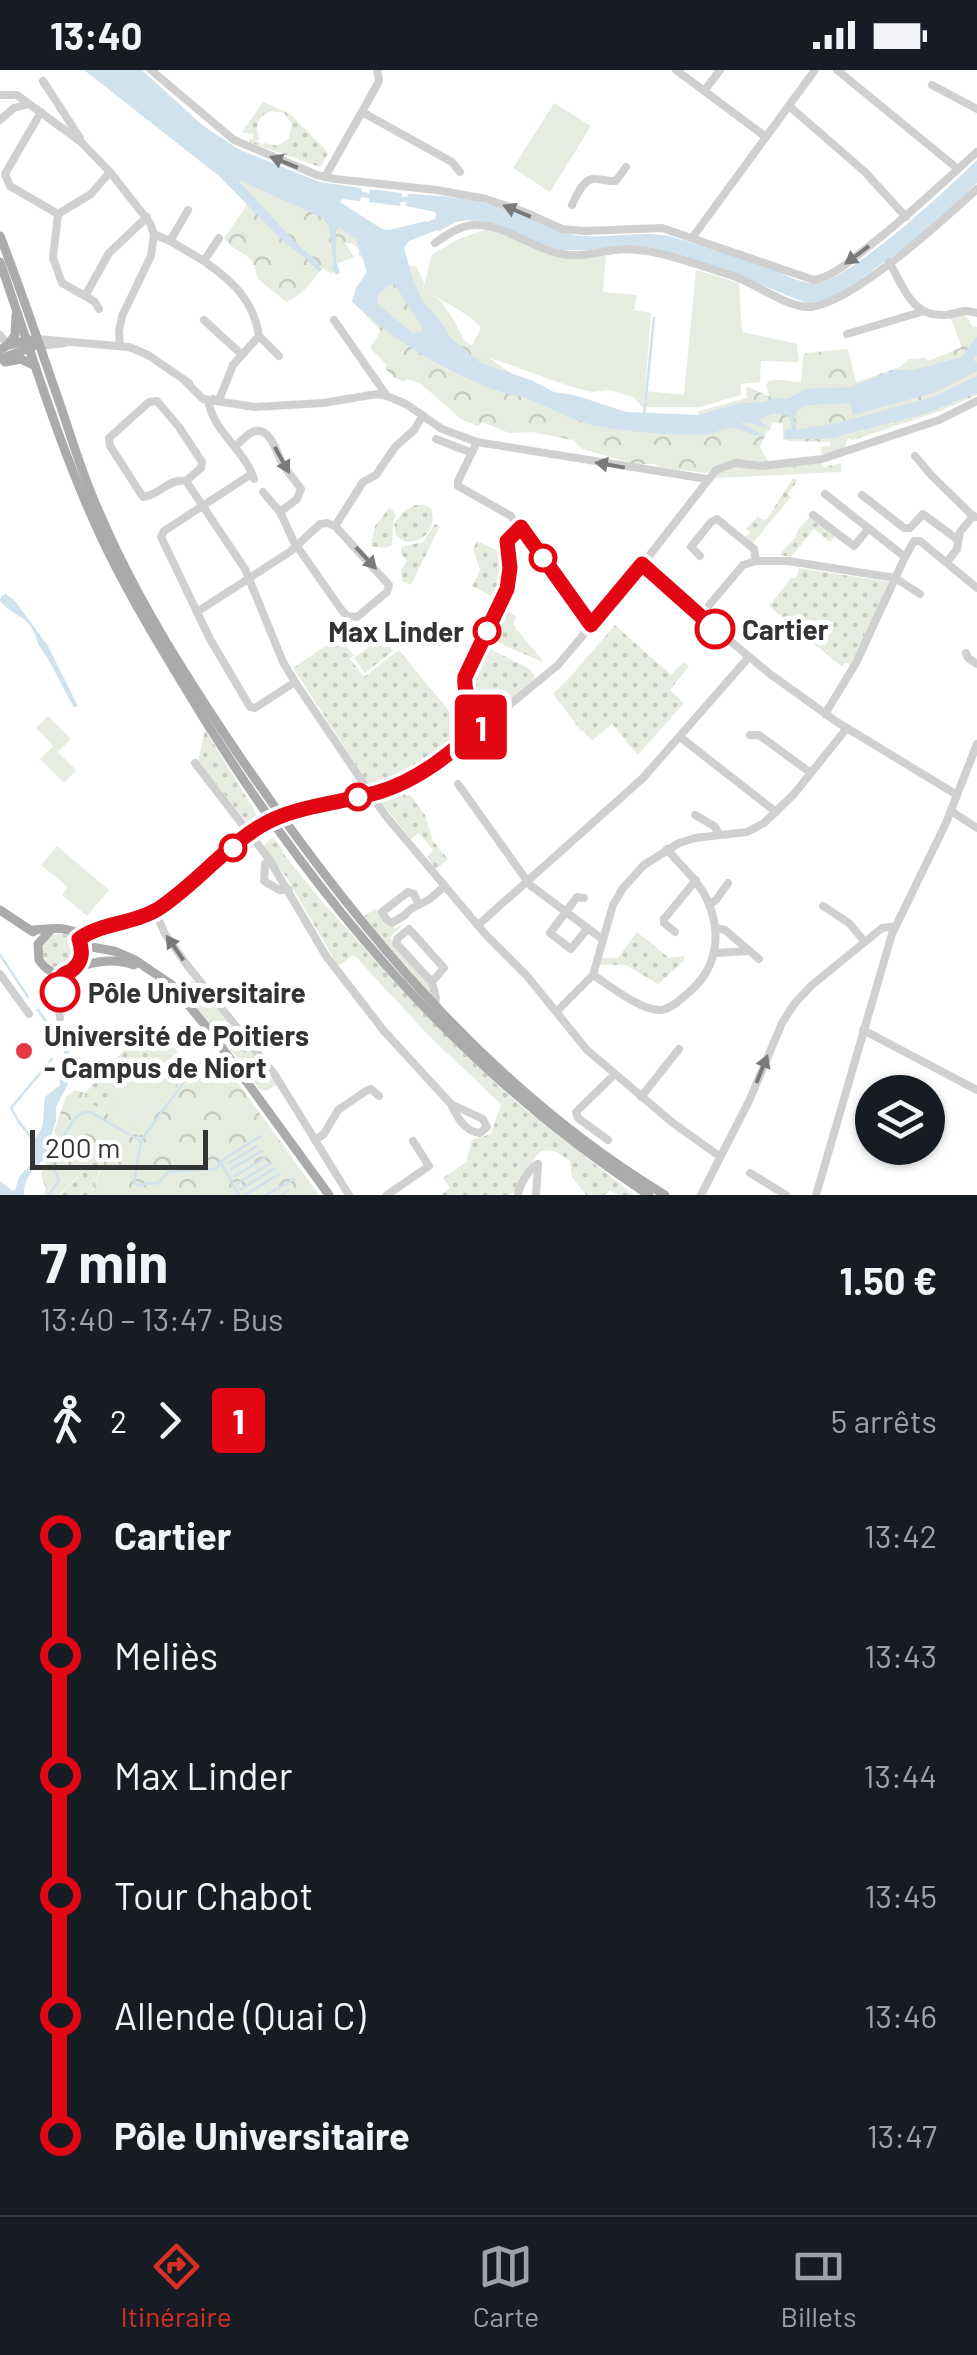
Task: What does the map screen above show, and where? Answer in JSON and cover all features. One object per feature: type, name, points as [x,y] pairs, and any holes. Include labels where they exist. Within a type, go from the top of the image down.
[{"type":"main road","points":[[0,236],[78,485],[118,572],[208,727],[276,818],[307,870],[364,940],[464,1046],[566,1137],[650,1195]]},
{"type":"main road","points":[[0,262],[17,312],[33,343]]},
{"type":"main road","points":[[4,347],[15,335],[17,312]]},
{"type":"main road","points":[[4,347],[33,343]]},
{"type":"main road","points":[[0,361],[33,343]]},
{"type":"main road","points":[[0,361],[21,359],[41,365]]},
{"type":"main road","points":[[276,818],[294,835],[366,930],[435,1006],[511,1080],[616,1164],[665,1195]]},
{"type":"main road","points":[[0,910],[32,930],[69,930],[82,938],[86,946],[114,951],[164,978],[202,1021],[329,1195]]},
{"type":"main road","points":[[32,930],[44,967],[56,973],[104,960],[126,962],[152,974],[179,994]]},
{"type":"main road","points":[[38,944],[50,931]]},
{"type":"main road","points":[[69,971],[81,958],[82,938]]},
{"type":"street","points":[[150,70],[234,140],[325,177],[486,199],[584,232],[655,227],[814,280],[838,270],[906,218],[977,152]]},
{"type":"street","points":[[325,177],[380,80],[377,70]]},
{"type":"street","points":[[676,70],[766,137]]},
{"type":"street","points":[[704,91],[720,70]]},
{"type":"street","points":[[692,238],[812,74],[798,70]]},
{"type":"street","points":[[837,70],[958,169]]},
{"type":"street","points":[[43,81],[81,142]]},
{"type":"street","points":[[932,85],[977,109]]},
{"type":"street","points":[[0,95],[17,94],[81,142],[147,217],[154,234],[149,262],[122,316],[120,346]]},
{"type":"street","points":[[0,120],[14,108],[29,104]]},
{"type":"street","points":[[788,106],[865,172],[906,218]]},
{"type":"street","points":[[41,112],[6,174],[10,186],[58,214]]},
{"type":"street","points":[[362,112],[452,162],[460,172]]},
{"type":"street","points":[[572,205],[587,182],[616,181],[626,166]]},
{"type":"street","points":[[58,214],[89,196],[110,172]]},
{"type":"street","points":[[435,243],[466,226],[482,225],[564,255],[615,250],[663,254],[746,280],[787,301],[809,307],[847,292],[932,230],[977,189]]},
{"type":"street","points":[[170,240],[188,210]]},
{"type":"street","points":[[58,214],[53,258],[59,279],[99,309]]},
{"type":"street","points":[[84,296],[109,253],[147,217]]},
{"type":"street","points":[[154,234],[204,261],[245,296],[259,336],[279,356]]},
{"type":"street","points":[[204,261],[219,238]]},
{"type":"street","points":[[889,262],[920,312]]},
{"type":"street","points":[[847,334],[920,312],[945,316],[963,310],[977,313]]},
{"type":"street","points":[[204,320],[241,354]]},
{"type":"street","points":[[334,320],[387,396]]},
{"type":"street","points":[[0,335],[4,347]]},
{"type":"street","points":[[197,612],[297,545],[326,522],[335,526],[389,586],[360,616],[348,616],[297,545],[280,512],[212,418],[210,408],[229,371],[259,336]]},
{"type":"street","points":[[33,343],[72,342]]},
{"type":"street","points":[[33,343],[72,342],[142,352],[216,400],[255,406],[323,404],[377,394],[442,429],[476,442],[707,479]]},
{"type":"street","points":[[41,365],[55,345]]},
{"type":"street","points":[[157,401],[180,427],[202,462],[201,468],[186,481],[176,480],[142,497],[110,446],[109,438],[149,402],[157,401]]},
{"type":"street","points":[[82,938],[155,911],[276,818],[399,785],[441,761],[548,674],[716,470],[730,464],[762,466],[822,459],[939,420],[977,402]]},
{"type":"street","points":[[335,526],[363,482],[376,476],[422,415]]},
{"type":"street","points":[[236,448],[259,430],[276,448],[282,464],[301,490],[299,497],[280,512]]},
{"type":"street","points":[[436,439],[472,453]]},
{"type":"street","points":[[476,442],[458,481],[461,489],[504,510],[521,527],[591,625]]},
{"type":"street","points":[[915,456],[975,517],[960,532],[957,549],[947,562]]},
{"type":"street","points":[[252,477],[161,534],[197,612],[250,707],[255,708],[295,682]]},
{"type":"street","points":[[186,481],[246,569],[295,682],[385,816],[590,1053],[719,1156]]},
{"type":"street","points":[[263,492],[285,522]]},
{"type":"street","points":[[825,494],[905,557]]},
{"type":"street","points":[[851,515],[864,496],[904,528],[910,528],[923,514],[958,540]]},
{"type":"street","points":[[813,514],[854,546],[869,528]]},
{"type":"street","points":[[700,556],[691,547],[718,519],[754,549],[756,561]]},
{"type":"street","points":[[488,721],[468,698],[465,677],[504,598],[510,568],[507,541],[521,527]]},
{"type":"street","points":[[825,714],[850,676],[911,544],[917,540],[977,588]]},
{"type":"street","points":[[700,616],[743,564],[756,561],[788,561],[895,578],[920,594]]},
{"type":"street","points":[[642,564],[749,657],[825,714],[958,795]]},
{"type":"street","points":[[966,653],[977,664]]},
{"type":"street","points":[[478,925],[644,778],[749,657]]},
{"type":"street","points":[[556,1012],[593,975],[614,905],[644,864],[667,849],[696,838],[755,828],[776,812],[847,728]]},
{"type":"street","points":[[750,735],[759,735],[810,773]]},
{"type":"street","points":[[680,737],[776,812]]},
{"type":"street","points":[[816,1195],[894,930],[951,811],[977,744]]},
{"type":"street","points":[[195,763],[269,858],[326,956],[354,994],[457,1117],[472,1132],[480,1133],[487,1128],[484,1119],[450,1104]]},
{"type":"street","points":[[458,784],[528,882],[602,939]]},
{"type":"street","points":[[294,835],[295,820],[303,811]]},
{"type":"street","points":[[951,811],[977,828]]},
{"type":"street","points":[[695,815],[714,826],[720,835]]},
{"type":"street","points":[[593,975],[626,997],[661,1010],[698,984],[716,953],[716,928],[710,904],[696,880],[667,849]]},
{"type":"street","points":[[269,858],[264,881],[280,890],[289,890]]},
{"type":"street","points":[[675,932],[664,919],[696,880]]},
{"type":"street","points":[[710,904],[728,883]]},
{"type":"street","points":[[418,902],[410,892],[384,908],[383,914],[392,923],[445,886]]},
{"type":"street","points":[[584,898],[577,897],[551,930],[552,936],[571,949],[587,929]]},
{"type":"street","points":[[398,900],[409,929],[444,968],[432,980]]},
{"type":"street","points":[[823,906],[850,923],[865,942]]},
{"type":"street","points":[[155,911],[186,965],[262,1056],[349,1195]]},
{"type":"street","points":[[701,1195],[788,1013],[812,985],[878,931],[884,927],[894,930]]},
{"type":"street","points":[[716,928],[725,930],[759,958]]},
{"type":"street","points":[[409,929],[396,943],[432,980],[435,1006]]},
{"type":"street","points":[[716,953],[749,951]]},
{"type":"street","points":[[60,1018],[56,987],[69,971]]},
{"type":"street","points":[[0,974],[28,1014]]},
{"type":"street","points":[[863,1030],[977,1090]]},
{"type":"street","points":[[641,1097],[680,1049]]},
{"type":"street","points":[[608,1140],[580,1120],[576,1112],[614,1075]]},
{"type":"street","points":[[315,1140],[324,1134],[338,1110],[366,1090],[371,1089],[379,1096]]},
{"type":"street","points":[[387,1195],[430,1166],[414,1142]]},
{"type":"street","points":[[518,1195],[536,1164],[536,1195]]},
{"type":"street","points":[[750,1173],[786,1195]]},
{"type":"green space","points":[[263,102],[290,114],[328,154],[320,167],[249,142],[253,134],[242,132]],"holes":[[[271,111],[284,113],[292,124],[289,138],[278,146],[256,140],[260,140],[257,126],[263,116]]]},
{"type":"green space","points":[[554,103],[591,126],[550,192],[513,168]]},
{"type":"green space","points":[[238,174],[377,240],[397,265],[416,266],[423,289],[440,300],[464,340],[536,391],[672,432],[686,435],[699,411],[747,398],[746,388],[770,397],[768,381],[801,382],[806,353],[848,349],[856,382],[900,367],[909,359],[928,361],[962,347],[950,317],[963,312],[977,327],[977,395],[853,440],[848,438],[845,448],[822,456],[821,447],[830,446],[830,442],[783,439],[783,424],[772,422],[760,447],[769,463],[729,462],[707,473],[635,464],[582,449],[573,440],[532,432],[509,433],[482,422],[478,426],[462,420],[420,383],[393,377],[370,348],[381,331],[352,301],[367,273],[363,257],[353,244],[344,242],[354,257],[332,266],[332,274],[323,268],[302,292],[286,302],[257,278],[249,258],[224,238],[245,208],[249,192],[234,178]]},
{"type":"green space","points":[[486,229],[566,258],[606,255],[603,292],[637,295],[634,310],[651,313],[645,391],[684,395],[696,270],[739,283],[742,332],[797,344],[799,362],[761,361],[760,382],[741,384],[741,395],[699,407],[642,407],[633,397],[569,386],[482,355],[472,346],[481,327],[423,289],[432,254]]},
{"type":"green space","points":[[822,463],[824,467],[841,463],[841,472],[714,478],[729,467]]},
{"type":"green space","points":[[793,478],[798,480],[788,494],[791,497],[753,543],[746,537],[750,532],[746,529],[758,516],[767,519]]},
{"type":"green space","points":[[415,505],[431,509],[431,528],[424,537],[406,542],[396,536],[394,524]]},
{"type":"green space","points":[[390,507],[396,515],[391,546],[371,546],[375,526]]},
{"type":"green space","points":[[811,515],[836,535],[830,542],[814,529],[791,557],[779,555],[795,538]]},
{"type":"green space","points":[[435,524],[440,526],[411,585],[402,581],[401,570],[407,561],[401,547],[423,542]]},
{"type":"green space","points":[[477,541],[499,551],[499,584],[492,596],[472,586],[480,570],[473,549]]},
{"type":"green space","points":[[799,568],[889,582],[851,666],[846,662],[842,667],[769,606],[791,578],[796,578]]},
{"type":"green space","points":[[504,609],[516,616],[513,625],[542,662],[491,639]]},
{"type":"green space","points":[[615,625],[671,675],[684,662],[689,666],[670,690],[684,703],[638,755],[612,724],[592,741],[553,694]]},
{"type":"green space","points":[[382,637],[393,651],[365,673],[354,658]]},
{"type":"green space","points":[[341,640],[354,655],[350,659],[364,677],[399,650],[468,734],[419,772],[383,788],[368,783],[293,668],[333,641],[335,644]]},
{"type":"green space","points":[[484,646],[530,669],[535,678],[496,711],[479,706],[469,693],[470,677]]},
{"type":"green space","points":[[48,716],[71,739],[58,752],[76,770],[64,783],[40,759],[53,746],[36,728]]},
{"type":"green space","points":[[205,730],[255,811],[257,818],[249,825],[198,761]]},
{"type":"green space","points":[[399,788],[410,795],[425,815],[433,841],[448,859],[436,869],[427,857],[433,850],[419,833],[411,839],[381,802],[384,795]]},
{"type":"green space","points":[[273,837],[321,900],[458,1048],[516,1102],[634,1195],[618,1195],[610,1190],[604,1195],[586,1195],[572,1177],[570,1161],[547,1150],[538,1153],[515,1192],[508,1195],[440,1195],[450,1188],[443,1178],[466,1162],[472,1140],[491,1134],[501,1104],[429,1036],[354,955],[338,966],[287,878],[263,846]]},
{"type":"green space","points":[[57,846],[109,890],[87,916],[62,895],[68,887],[41,865]]},
{"type":"green space","points":[[374,909],[394,929],[405,922],[390,938],[430,981],[433,996],[362,918]]},
{"type":"green space","points":[[637,932],[669,958],[684,956],[684,961],[658,984],[626,965],[600,965],[602,958],[618,958]]},
{"type":"green space","points":[[60,934],[72,939],[77,951],[72,963],[60,968],[48,963],[43,951],[48,939]]},
{"type":"green space","points":[[193,980],[278,1084],[266,1091],[259,1089],[182,990]]},
{"type":"green space","points":[[138,1035],[165,1039],[193,1067],[139,1136],[85,1099],[85,1093]]},
{"type":"green space","points":[[161,1040],[189,1069],[137,1132],[112,1115],[110,1109]]},
{"type":"green space","points":[[211,1052],[319,1195],[91,1195],[112,1142],[59,1195],[44,1195],[41,1175],[66,1097],[75,1090],[85,1093],[85,1099],[139,1136],[193,1067]]},
{"type":"green space","points":[[115,1139],[91,1195],[60,1195]]},
{"type":"water","points":[[84,70],[142,70],[202,125],[238,149],[320,182],[361,188],[362,192],[370,193],[370,189],[402,193],[402,197],[408,194],[472,200],[574,235],[669,236],[810,283],[832,278],[875,250],[977,160],[977,183],[929,229],[835,297],[809,304],[662,251],[559,250],[487,223],[468,220],[409,241],[404,248],[422,300],[450,337],[481,363],[554,392],[627,412],[698,415],[737,404],[788,399],[806,389],[851,387],[894,370],[913,370],[962,357],[977,336],[977,355],[973,359],[977,371],[936,392],[853,415],[850,403],[807,405],[794,418],[797,430],[841,422],[933,397],[977,376],[977,393],[924,414],[828,439],[784,439],[785,430],[792,429],[790,416],[773,414],[760,419],[768,428],[741,423],[766,437],[734,428],[708,434],[674,434],[585,423],[481,384],[403,343],[352,301],[367,272],[356,239],[339,227],[336,231],[340,273],[336,275],[331,266],[334,265],[329,226],[323,218],[237,179],[318,262],[322,269],[319,272],[219,176]],"holes":[[[361,197],[369,198],[369,202],[400,206],[406,202],[406,206],[435,212],[435,219],[382,229],[340,202],[360,201]],[[394,284],[423,328],[421,332],[412,333],[377,303],[378,294]]]},
{"type":"water","points":[[6,594],[48,646],[78,706],[74,707],[31,627],[0,601]]},
{"type":"water","points":[[61,1039],[72,1060],[68,1084],[56,1107],[48,1157],[31,1173],[24,1195],[0,1195],[0,1181],[15,1190],[20,1175],[31,1165],[34,1148],[30,1137],[39,1132],[45,1097],[60,1085],[59,1071],[65,1065],[58,1041]]},
{"type":"waterway","points":[[644,416],[654,318]]},
{"type":"waterway","points":[[0,955],[28,997]]},
{"type":"waterway","points":[[38,1010],[50,1027]]},
{"type":"waterway","points":[[30,1136],[11,1108],[52,1059]]},
{"type":"waterway","points":[[141,1140],[195,1067],[194,1059]]},
{"type":"waterway","points":[[49,1195],[59,1180],[52,1164],[53,1152],[76,1117],[84,1112],[141,1141],[134,1183],[137,1185],[158,1183],[168,1172],[213,1169],[220,1161],[239,1195]]},
{"type":"waterway","points":[[221,1161],[261,1136]]},
{"type":"waterway","points":[[229,1163],[257,1146]]},
{"type":"waterway","points":[[231,1169],[262,1151]]},
{"type":"waterway","points":[[235,1176],[266,1157]]},
{"type":"waterway","points":[[238,1183],[271,1163]]},
{"type":"waterway","points":[[241,1189],[275,1168]]},
{"type":"waterway","points":[[245,1195],[279,1174]]},
{"type":"waterway","points":[[266,1195],[294,1179]]},
{"type":"waterway","points":[[281,1195],[289,1190]]},
{"type":"bus line","name":"1","points":[[60,992],[60,979],[79,962],[79,939],[88,932],[155,911],[271,820],[382,791],[413,778],[441,761],[488,721],[470,702],[464,688],[465,677],[504,598],[510,568],[507,541],[521,527],[591,625],[642,564],[715,629]]},
{"type":"place","name":"Cartier","points":[[715,629]]},
{"type":"place","name":"Max Linder","points":[[487,631]]},
{"type":"place","name":"Pôle Universitaire","points":[[60,992]]},
{"type":"place","name":"Université de Poitiers - Campus de Niort","points":[[24,1051]]}]
